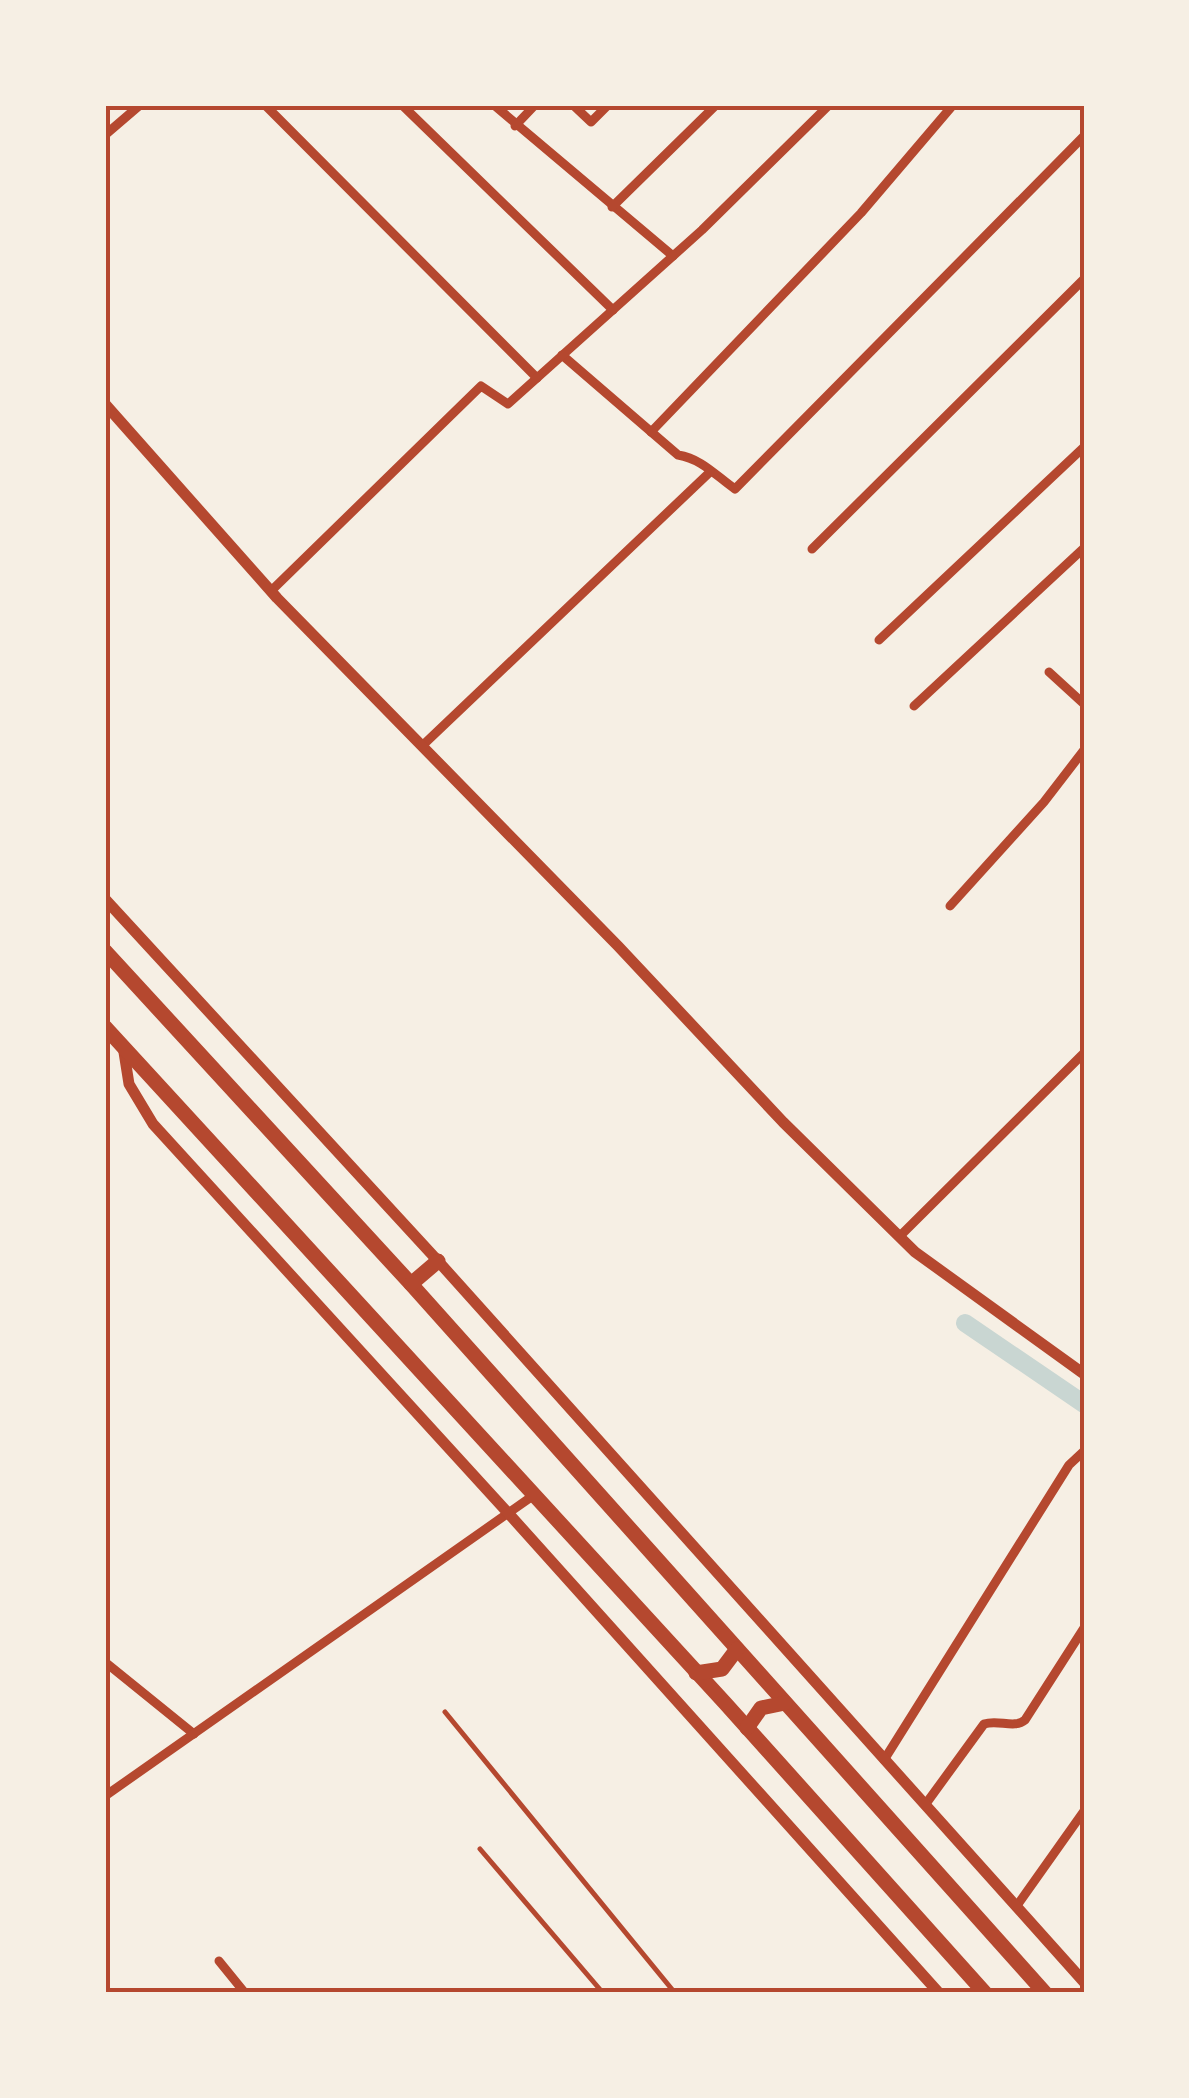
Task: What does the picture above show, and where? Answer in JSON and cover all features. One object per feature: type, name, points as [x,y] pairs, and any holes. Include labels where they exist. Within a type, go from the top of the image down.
[{"type":"main road","points":[[105,951],[411,1284],[1045,1993]]},
{"type":"main road","points":[[105,1027],[985,1993]]},
{"type":"main road","points":[[411,1284],[438,1261]]},
{"type":"main road","points":[[696,1672],[722,1669],[737,1648]]},
{"type":"main road","points":[[747,1728],[760,1708],[784,1702]]},
{"type":"street","points":[[105,135],[140,105]]},
{"type":"street","points":[[265,105],[537,378]]},
{"type":"street","points":[[402,105],[613,310]]},
{"type":"street","points":[[494,105],[673,256]]},
{"type":"street","points":[[515,126],[536,105]]},
{"type":"street","points":[[574,105],[591,122],[608,105]]},
{"type":"street","points":[[612,207],[716,105]]},
{"type":"street","points":[[271,591],[482,386],[508,404],[673,256],[829,105]]},
{"type":"street","points":[[651,432],[860,213],[953,105]]},
{"type":"street","points":[[562,356],[678,455],[699,459],[735,489],[1084,136]]},
{"type":"street","points":[[812,549],[1084,279]]},
{"type":"street","points":[[105,404],[271,591],[618,946],[783,1122],[900,1236],[1003,1318],[1084,1374]]},
{"type":"street","points":[[880,640],[1084,447]]},
{"type":"street","points":[[422,746],[710,472]]},
{"type":"street","points":[[914,706],[1084,548]]},
{"type":"street","points":[[1049,672],[1084,704]]},
{"type":"street","points":[[950,906],[1044,802],[1084,751]]},
{"type":"street","points":[[105,898],[438,1261],[1084,1982]]},
{"type":"street","points":[[123,1046],[129,1084],[153,1124],[939,1993]]},
{"type":"street","points":[[900,1236],[1084,1053]]},
{"type":"street","points":[[884,1760],[1068,1465],[1084,1450]]},
{"type":"street","points":[[105,1796],[534,1495]]},
{"type":"street","points":[[924,1805],[984,1724],[993,1720],[1015,1724],[1025,1720],[1084,1628]]},
{"type":"street","points":[[105,1662],[194,1734]]},
{"type":"street","points":[[1016,1907],[1084,1811]]},
{"type":"street","points":[[220,1961],[246,1993]]},
{"type":"lane","points":[[445,1712],[675,1993]]},
{"type":"lane","points":[[480,1850],[603,1993]]},
{"type":"waterway","points":[[965,1323],[1084,1404]]}]
